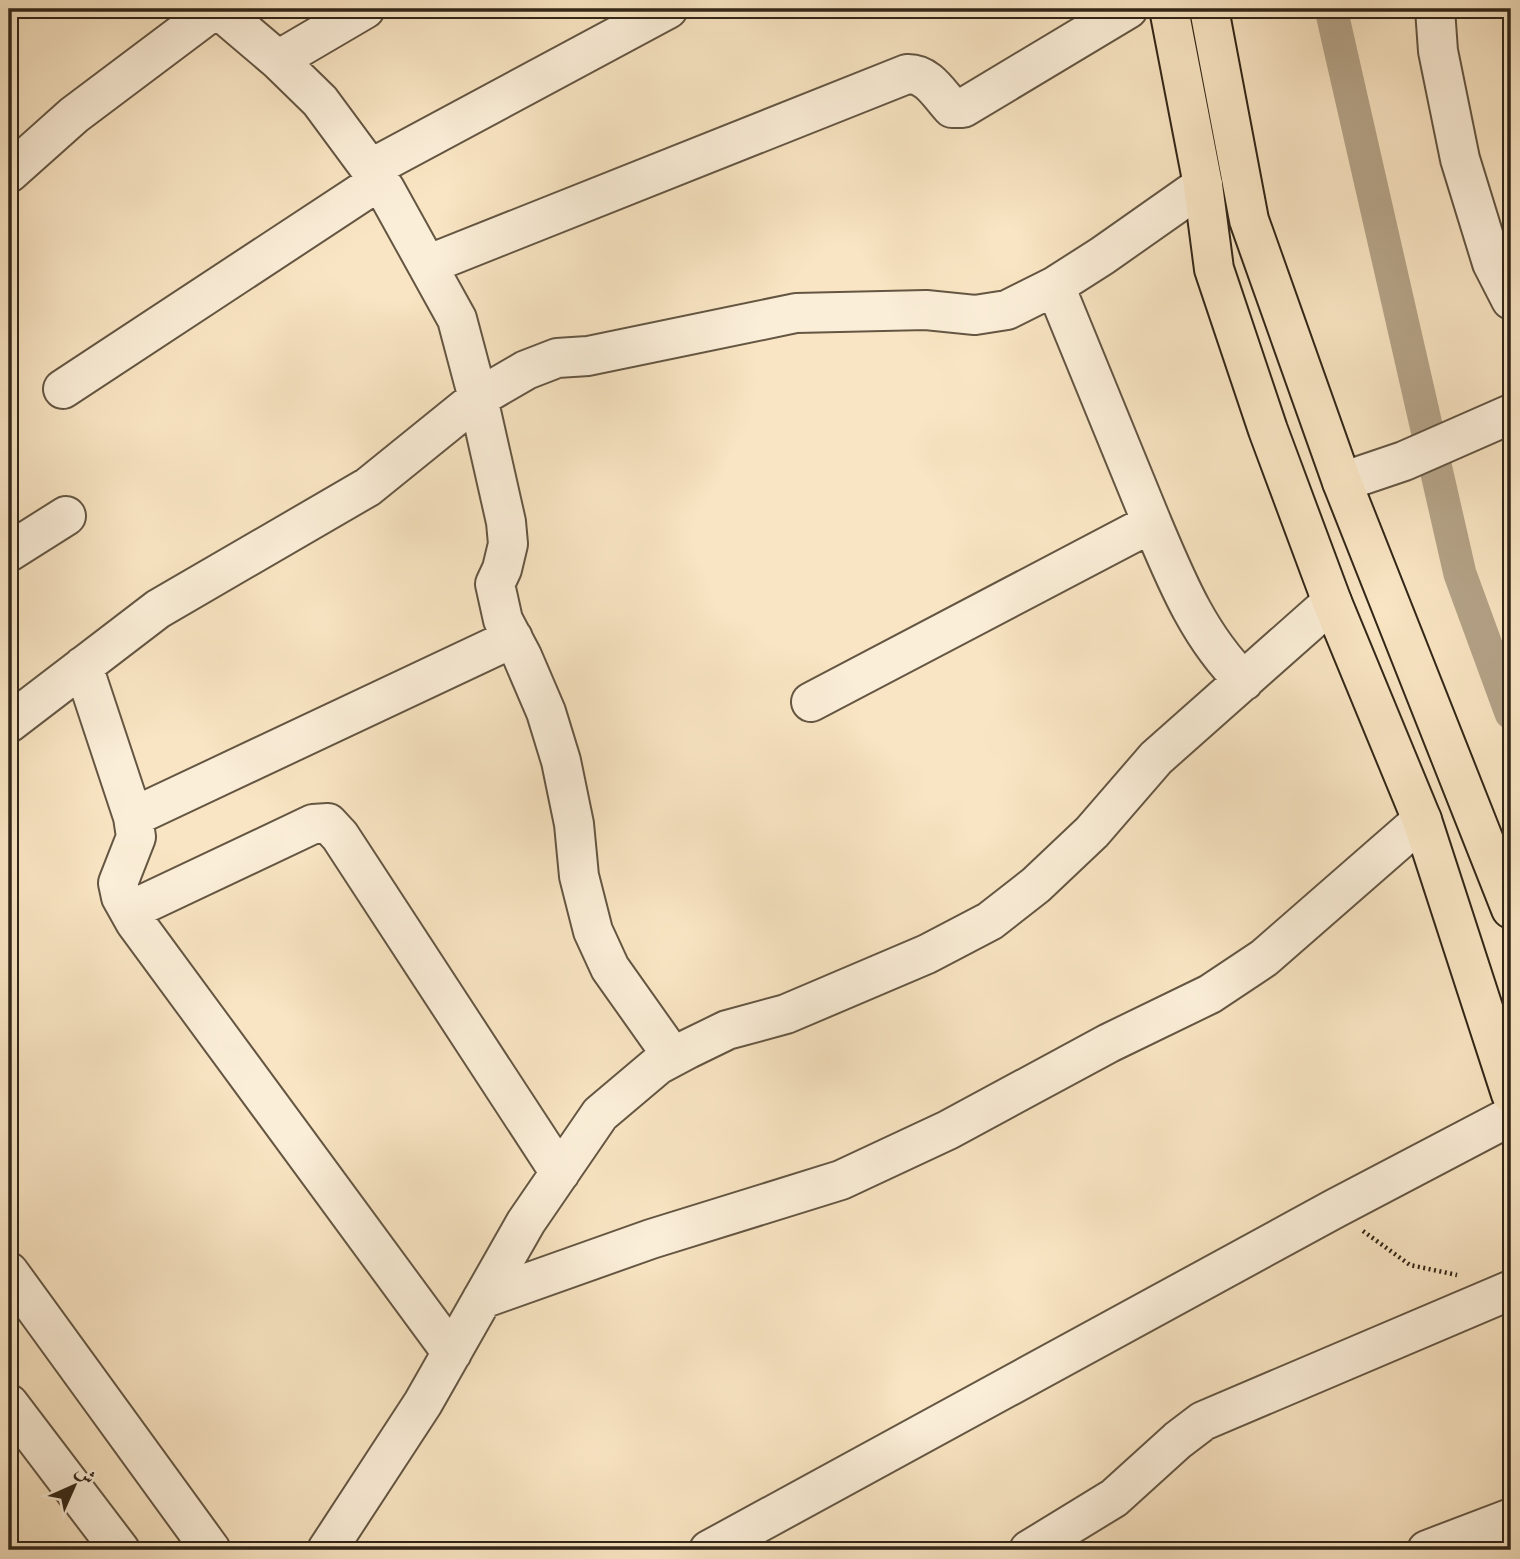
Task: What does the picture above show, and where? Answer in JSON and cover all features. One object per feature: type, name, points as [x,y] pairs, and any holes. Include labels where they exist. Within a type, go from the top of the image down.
[{"type":"main road","points":[[1169,9],[1203,185],[1213,269],[1268,430],[1332,602],[1422,820],[1511,1094]]},
{"type":"main road","points":[[1209,9],[1250,220],[1342,482],[1511,909]]},
{"type":"street","points":[[9,173],[74,114],[217,9],[278,60],[320,101],[375,175],[457,319],[506,522],[508,544],[495,584],[503,620],[546,712],[561,761],[574,824],[579,876],[593,931],[610,968],[673,1057]]},
{"type":"street","points":[[278,60],[365,9]]},
{"type":"street","points":[[63,389],[375,175],[668,9]]},
{"type":"street","points":[[427,265],[908,74],[928,80],[952,107],[963,108],[1128,9]]},
{"type":"street","points":[[1435,9],[1438,51],[1461,159],[1492,263],[1511,300]]},
{"type":"street","points":[[9,723],[158,609],[368,487],[478,398],[526,370],[557,358],[588,356],[796,313],[926,310],[975,315],[1007,310],[1055,286],[1203,185]]},
{"type":"street","points":[[1055,286],[1181,591],[1223,661],[1244,681]]},
{"type":"street","points":[[1342,482],[1404,461],[1511,414]]},
{"type":"street","points":[[9,552],[66,516]]},
{"type":"street","points":[[811,702],[1152,523]]},
{"type":"street","points":[[327,1550],[423,1403],[526,1222],[600,1114],[658,1065],[727,1030],[786,1014],[926,954],[990,921],[1036,885],[1092,832],[1156,758],[1332,602]]},
{"type":"street","points":[[133,817],[513,638]]},
{"type":"street","points":[[83,666],[133,817],[136,837],[118,883],[121,897],[452,1353]]},
{"type":"street","points":[[482,1299],[652,1239],[841,1180],[948,1130],[1109,1043],[1210,994],[1264,958],[1422,820]]},
{"type":"street","points":[[129,911],[313,824],[328,823],[340,836],[560,1173]]},
{"type":"street","points":[[709,1550],[1334,1209],[1511,1116]]},
{"type":"street","points":[[9,1272],[211,1550]]},
{"type":"street","points":[[1029,1550],[1114,1498],[1203,1421],[1511,1290]]},
{"type":"street","points":[[9,1404],[120,1550]]},
{"type":"street","points":[[1427,1550],[1511,1518]]},
{"type":"path","points":[[1334,1209],[1409,1265],[1462,1276]]},
{"type":"waterway","points":[[1331,9],[1460,574],[1511,713]]}]
